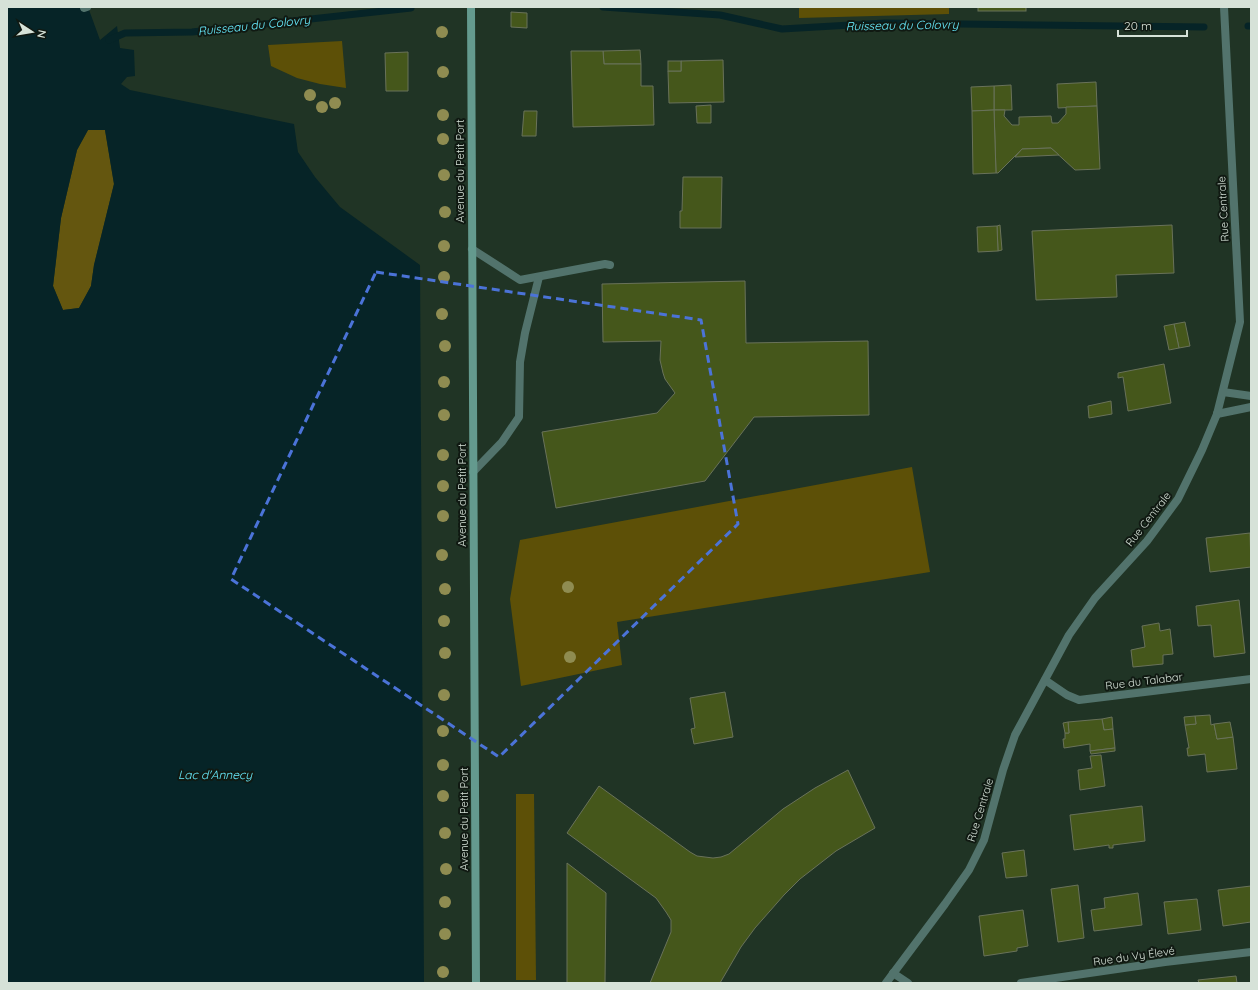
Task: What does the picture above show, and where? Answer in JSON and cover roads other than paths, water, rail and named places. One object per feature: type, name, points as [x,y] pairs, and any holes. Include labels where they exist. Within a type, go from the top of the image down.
[{"type":"main road","name":"Avenue du Petit Port","points":[[471,7],[476,983]]},
{"type":"street","name":"Rue Centrale","points":[[886,983],[969,870],[984,840],[1003,770],[1016,735],[1069,635],[1095,598],[1147,541],[1178,499],[1202,450],[1216,414],[1223,392],[1240,322],[1224,7]]},
{"type":"street","points":[[472,249],[520,280],[605,264],[610,265]]},
{"type":"street","points":[[473,472],[502,442],[520,417],[520,362],[525,333],[539,277]]},
{"type":"street","points":[[1223,392],[1251,396]]},
{"type":"street","points":[[1216,414],[1251,407]]},
{"type":"street","name":"Rue du Talabar","points":[[1044,680],[1067,695],[1079,700],[1251,679]]},
{"type":"street","name":"Rue du Vy Élevé","points":[[1021,983],[1165,962],[1251,952]]},
{"type":"street","points":[[893,973],[908,983]]},
{"type":"water","name":"Lac d'Annecy","points":[[7,7],[88,7],[100,40],[117,26],[120,48],[134,50],[135,76],[127,77],[121,84],[130,90],[294,124],[298,152],[315,177],[340,207],[420,265],[424,983],[7,983]],"holes":[[[88,130],[105,130],[114,184],[94,265],[91,286],[79,308],[63,310],[53,286],[61,218],[77,150]]]},
{"type":"waterway","name":"Ruisseau du Colovry","points":[[603,7],[720,15],[782,29],[885,23],[1204,27]]},
{"type":"waterway","name":"Ruisseau du Colovry","points":[[109,40],[125,33],[192,32],[411,8]]}]
